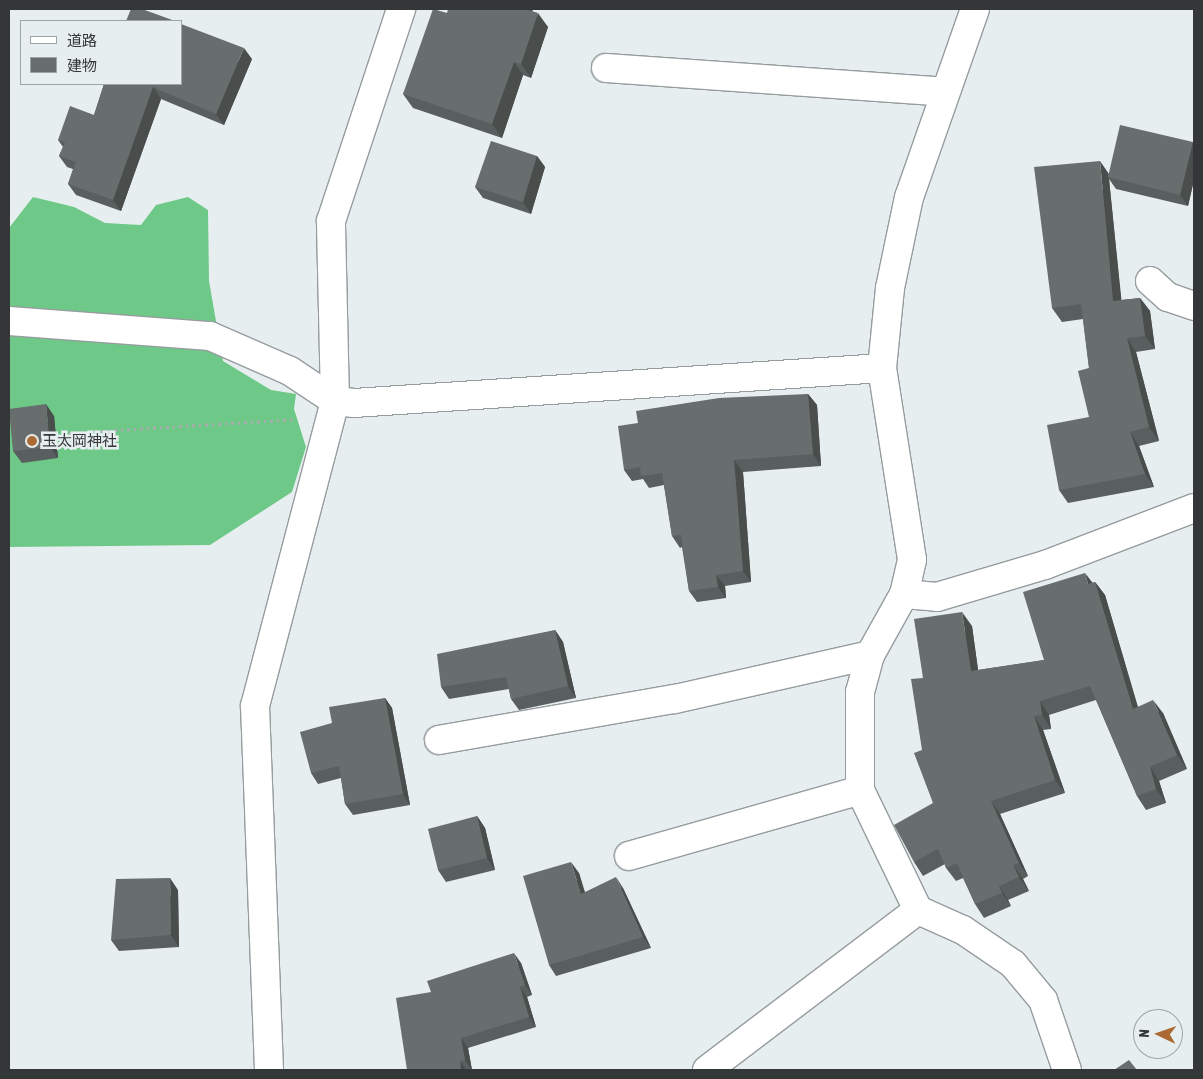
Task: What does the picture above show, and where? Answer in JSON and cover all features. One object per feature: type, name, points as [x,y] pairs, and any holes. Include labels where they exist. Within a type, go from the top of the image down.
[{"type":"street","points":[[269,1070],[255,706],[333,409],[331,221],[401,9]]},
{"type":"street","points":[[975,9],[909,197],[890,288],[882,368],[912,560],[904,594],[870,655],[860,692],[860,790],[918,910],[963,930],[1013,964],[1043,1000],[1067,1070]]},
{"type":"street","points":[[606,68],[945,92]]},
{"type":"street","points":[[1150,281],[1168,297],[1194,306]]},
{"type":"street","points":[[9,321],[210,336],[290,371],[333,409],[882,368]]},
{"type":"street","points":[[904,594],[937,597],[1045,565],[1194,508]]},
{"type":"street","points":[[439,740],[675,699],[870,655]]},
{"type":"street","points":[[629,856],[860,790]]},
{"type":"street","points":[[707,1070],[918,910]]},
{"type":"path","points":[[69,433],[333,409]]},
{"type":"green space","points":[[33,197],[74,207],[105,223],[141,225],[156,205],[188,197],[208,210],[209,281],[223,361],[271,390],[296,394],[294,409],[306,447],[292,492],[210,545],[9,547],[9,228]]},
{"type":"building","points":[[131,9],[142,9],[172,20],[126,20]]},
{"type":"building","points":[[433,9],[447,13],[448,9],[525,9],[538,13],[521,64],[514,62],[492,124],[403,94]]},
{"type":"building","points":[[182,24],[244,48],[216,114],[153,87],[113,200],[68,184],[76,162],[59,156],[65,142],[58,140],[70,106],[94,115],[104,85],[182,85]]},
{"type":"building","points":[[1120,125],[1193,142],[1180,195],[1108,177]]},
{"type":"building","points":[[491,141],[537,156],[523,202],[475,187]]},
{"type":"building","points":[[1100,161],[1113,301],[1140,298],[1145,336],[1127,338],[1149,427],[1130,432],[1145,474],[1059,490],[1047,425],[1089,417],[1078,371],[1089,368],[1081,304],[1052,308],[1034,167]]},
{"type":"building","points":[[808,394],[813,454],[734,460],[743,571],[716,575],[718,587],[689,591],[681,535],[672,536],[662,473],[641,476],[640,467],[624,470],[618,426],[638,423],[636,411],[719,398]]},
{"type":"building","points":[[46,404],[50,447],[13,451],[9,409]]},
{"type":"building","points":[[1085,573],[1088,584],[1095,582],[1133,709],[1153,700],[1177,755],[1150,767],[1156,789],[1137,796],[1090,686],[1040,701],[1042,715],[1034,716],[1055,780],[991,801],[1019,863],[1013,865],[1019,877],[999,886],[1002,893],[975,904],[957,863],[946,868],[938,849],[914,862],[894,825],[933,803],[914,753],[922,750],[911,679],[923,678],[914,619],[962,612],[971,671],[1044,660],[1023,592]]},
{"type":"building","points":[[555,630],[568,686],[511,699],[506,677],[441,687],[437,654]]},
{"type":"building","points":[[385,698],[403,794],[345,804],[339,766],[311,773],[300,732],[332,723],[329,707]]},
{"type":"building","points":[[477,816],[487,858],[438,870],[428,829]]},
{"type":"building","points":[[571,862],[581,894],[616,877],[643,937],[549,965],[523,876]]},
{"type":"building","points":[[170,878],[171,935],[111,940],[116,879]]},
{"type":"building","points":[[514,953],[525,985],[520,987],[529,1017],[461,1038],[465,1060],[460,1061],[461,1070],[407,1070],[396,998],[431,992],[427,981]]},
{"type":"building","points":[[1129,1060],[1137,1070],[1114,1070]]},
{"type":"place","name":"玉太岡神社","points":[[32,441]]}]
